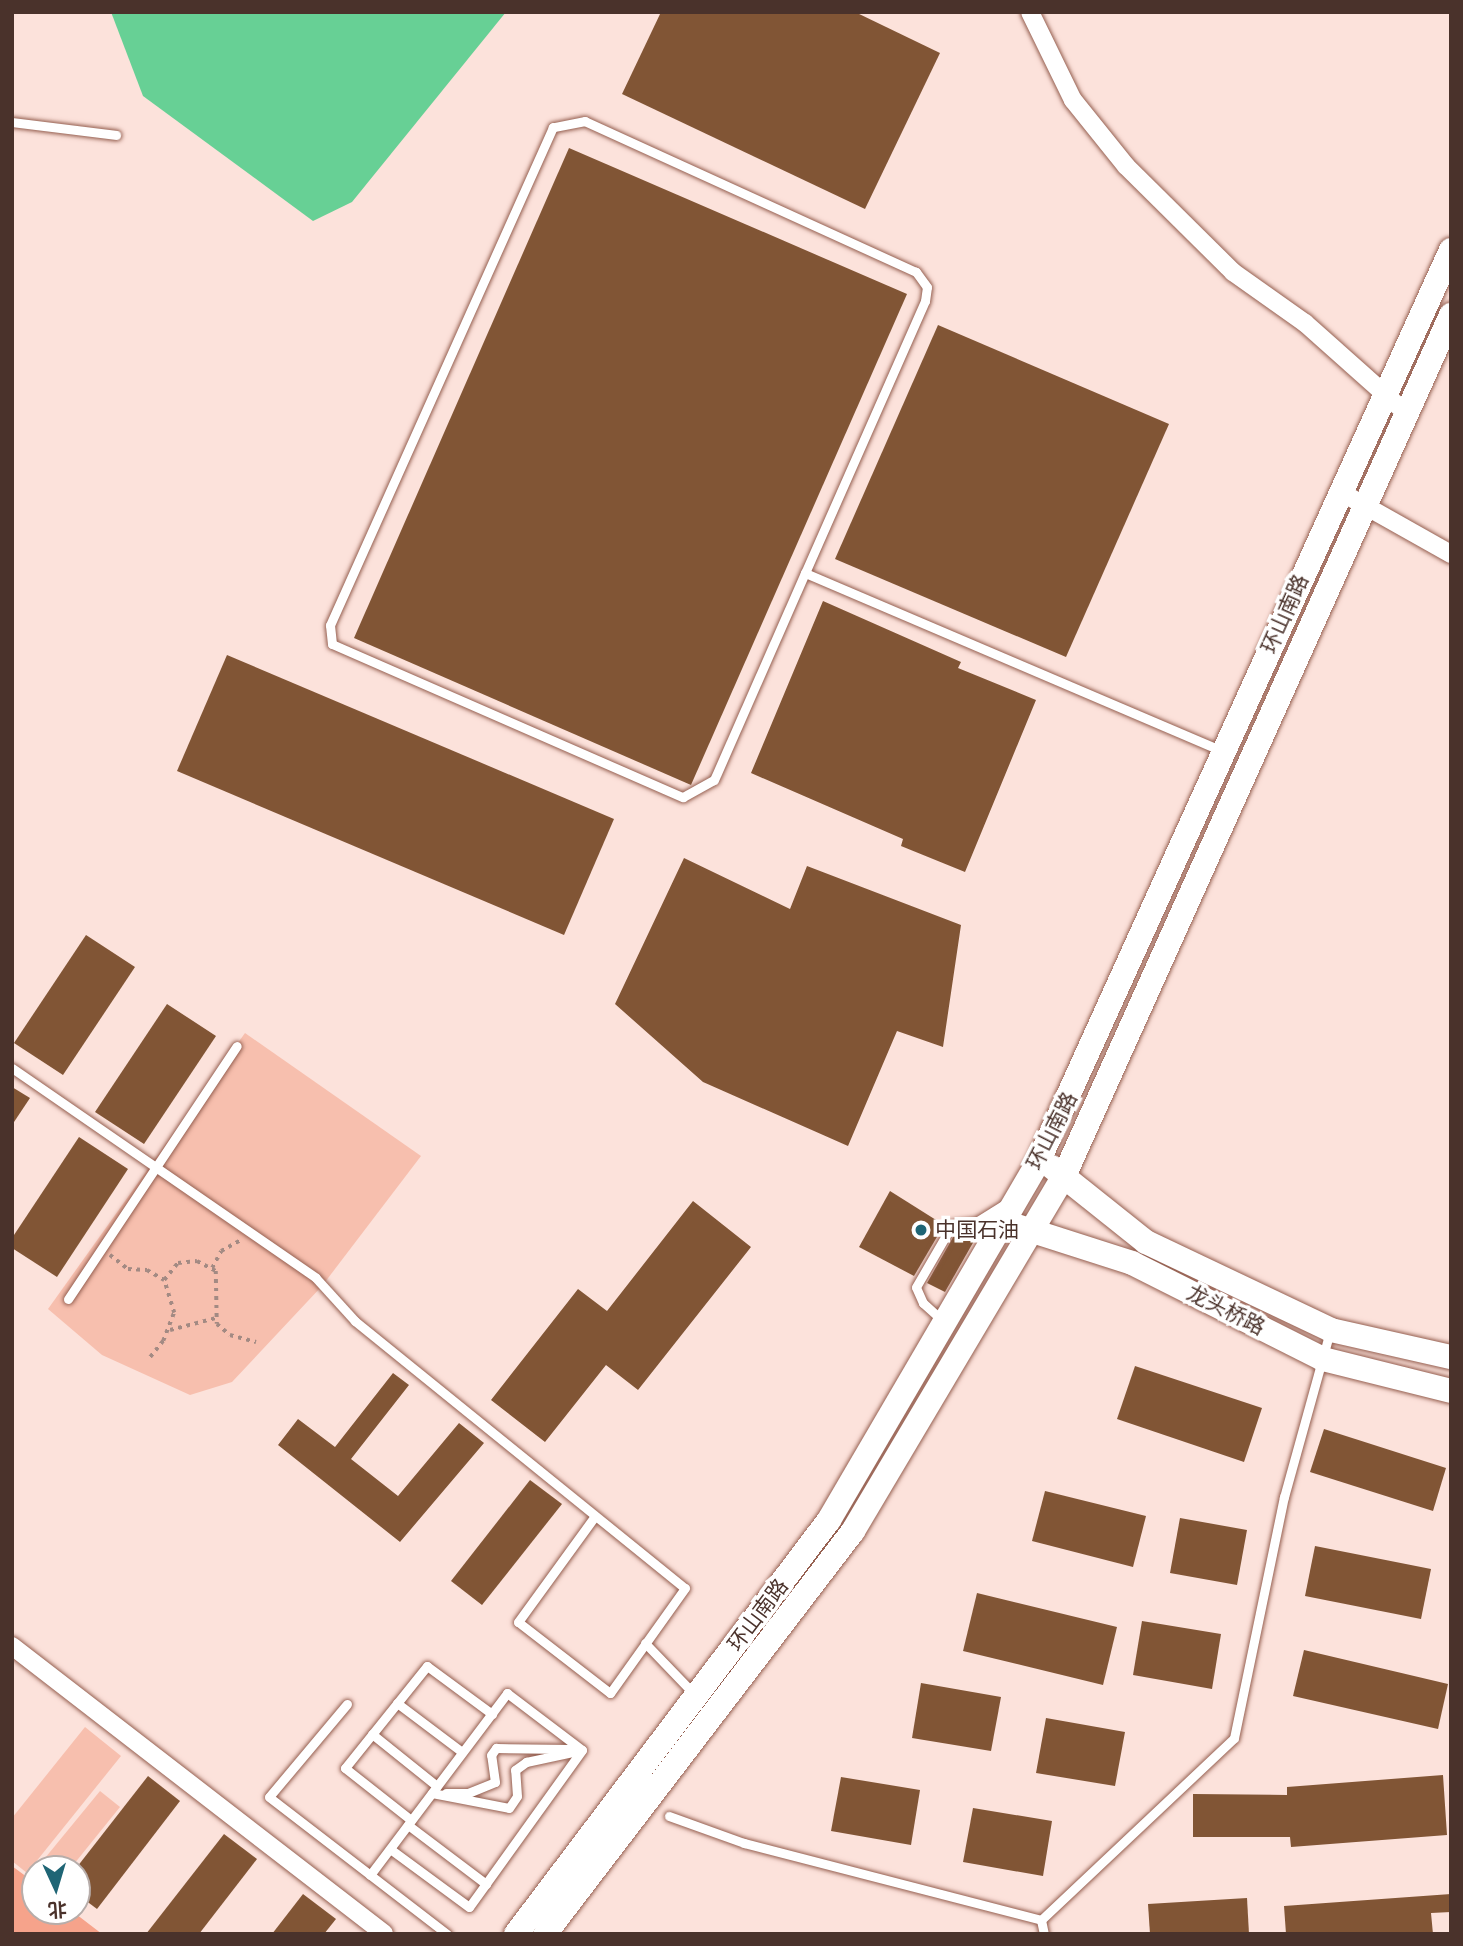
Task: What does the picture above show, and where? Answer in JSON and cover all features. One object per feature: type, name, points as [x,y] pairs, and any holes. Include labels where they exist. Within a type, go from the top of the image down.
[{"type":"main road","name":"环山南路","points":[[545,1934],[853,1531],[1065,1174],[1364,505],[1451,250]]},
{"type":"main road","name":"环山南路","points":[[516,1934],[829,1520],[1039,1160],[1339,491],[1397,405],[1451,315]]},
{"type":"main road","name":"龙头桥路","points":[[1039,1160],[1065,1174],[1146,1242],[1331,1330],[1451,1357]]},
{"type":"main road","name":"龙头桥路","points":[[1004,1220],[1031,1232],[1132,1263],[1323,1359],[1451,1391]]},
{"type":"street","points":[[1030,12],[1073,100],[1126,166],[1233,272],[1305,323],[1397,405]]},
{"type":"street","points":[[1339,491],[1451,554]]},
{"type":"street","points":[[12,1646],[384,1934]]},
{"type":"lane","points":[[585,121],[916,272],[927,287],[925,301],[805,573],[714,780],[683,797],[332,645],[330,625],[553,127],[585,121]]},
{"type":"lane","points":[[12,122],[116,135]]},
{"type":"lane","points":[[805,573],[1223,752]]},
{"type":"lane","points":[[68,1299],[159,1168],[237,1045]]},
{"type":"lane","points":[[12,1068],[316,1278],[355,1321],[685,1588],[610,1693],[518,1622],[596,1516]]},
{"type":"lane","points":[[944,1323],[923,1304],[916,1287],[952,1225],[976,1222],[1018,1196]]},
{"type":"lane","points":[[1041,1920],[1234,1738],[1284,1497],[1331,1330]]},
{"type":"lane","points":[[645,1643],[696,1696]]},
{"type":"lane","points":[[486,1884],[345,1768],[427,1666],[492,1714]]},
{"type":"lane","points":[[370,1875],[508,1693],[582,1750]]},
{"type":"lane","points":[[397,1703],[462,1752]]},
{"type":"lane","points":[[347,1704],[269,1797],[447,1934]]},
{"type":"lane","points":[[372,1734],[434,1790],[509,1808],[517,1796],[515,1770],[526,1762],[582,1750]]},
{"type":"lane","points":[[434,1790],[487,1788],[495,1782],[491,1755],[506,1745],[582,1750]]},
{"type":"lane","points":[[390,1849],[469,1907],[582,1750]]},
{"type":"lane","points":[[669,1816],[744,1843],[1041,1920]]},
{"type":"lane","points":[[1041,1920],[1044,1934]]},
{"type":"path","points":[[212,1268],[221,1251],[255,1236]]},
{"type":"path","points":[[102,1250],[128,1269],[147,1270],[164,1280],[174,1313],[169,1331],[150,1357]]},
{"type":"path","points":[[164,1280],[178,1264],[197,1261],[212,1268],[219,1285],[216,1318],[230,1335],[256,1342]]},
{"type":"path","points":[[169,1331],[216,1318]]},
{"type":"shaded area","points":[[111,12],[506,12],[352,202],[313,221],[143,96]]},
{"type":"shaded area","points":[[245,1033],[421,1156],[322,1286],[232,1382],[190,1395],[102,1355],[48,1309]]},
{"type":"shaded area","points":[[85,1727],[121,1756],[41,1855],[21,1855],[21,1868],[12,1861],[12,1818]]},
{"type":"shaded area","points":[[100,1791],[120,1807],[81,1855],[47,1855]]},
{"type":"shaded area","points":[[12,1866],[21,1873],[21,1925],[90,1925],[102,1934],[12,1934]]},
{"type":"building","points":[[661,12],[855,12],[940,53],[865,209],[622,94]]},
{"type":"building","points":[[569,148],[907,294],[691,785],[354,638]]},
{"type":"building","points":[[938,325],[1169,424],[1066,657],[835,559]]},
{"type":"building","points":[[823,601],[961,662],[958,668],[1036,700],[965,872],[901,846],[903,839],[751,773]]},
{"type":"building","points":[[227,655],[614,819],[564,935],[177,771]]},
{"type":"building","points":[[684,858],[790,909],[807,866],[961,925],[943,1047],[897,1031],[848,1146],[703,1082],[615,1004]]},
{"type":"building","points":[[86,935],[135,967],[63,1075],[14,1043]]},
{"type":"building","points":[[167,1004],[216,1036],[144,1144],[95,1112]]},
{"type":"building","points":[[12,1087],[30,1098],[12,1125]]},
{"type":"building","points":[[79,1137],[128,1169],[57,1277],[12,1248],[12,1238]]},
{"type":"building","points":[[890,1191],[944,1225],[914,1276],[859,1247]]},
{"type":"building","points":[[693,1201],[751,1247],[638,1390],[606,1365],[545,1442],[491,1400],[578,1289],[607,1311]]},
{"type":"building","points":[[956,1232],[974,1241],[945,1292],[927,1283]]},
{"type":"building","points":[[1135,1366],[1262,1408],[1244,1462],[1117,1419]]},
{"type":"building","points":[[393,1373],[409,1385],[351,1459],[398,1496],[459,1423],[484,1443],[400,1542],[278,1445],[298,1419],[335,1447]]},
{"type":"building","points":[[1324,1429],[1446,1468],[1433,1511],[1310,1472]]},
{"type":"building","points":[[530,1480],[562,1504],[482,1605],[451,1581]]},
{"type":"building","points":[[1045,1491],[1146,1516],[1133,1567],[1032,1541]]},
{"type":"building","points":[[1180,1518],[1247,1530],[1237,1585],[1170,1573]]},
{"type":"building","points":[[1315,1546],[1431,1569],[1421,1619],[1305,1596]]},
{"type":"building","points":[[977,1593],[1117,1627],[1103,1685],[963,1651]]},
{"type":"building","points":[[1142,1621],[1221,1634],[1212,1689],[1133,1675]]},
{"type":"building","points":[[1304,1650],[1448,1684],[1438,1729],[1293,1696]]},
{"type":"building","points":[[921,1683],[1001,1697],[991,1751],[912,1738]]},
{"type":"building","points":[[1046,1718],[1125,1732],[1115,1786],[1036,1773]]},
{"type":"building","points":[[1443,1775],[1447,1835],[1291,1847],[1290,1837],[1193,1837],[1193,1794],[1287,1795],[1287,1787]]},
{"type":"building","points":[[148,1776],[180,1801],[97,1909],[91,1904],[91,1855],[86,1855]]},
{"type":"building","points":[[841,1777],[920,1790],[911,1845],[831,1831]]},
{"type":"building","points":[[973,1808],[1052,1821],[1043,1876],[963,1862]]},
{"type":"building","points":[[224,1834],[257,1859],[199,1934],[146,1934]]},
{"type":"building","points":[[303,1894],[336,1919],[324,1934],[272,1934]]},
{"type":"building","points":[[1451,1894],[1451,1912],[1431,1913],[1433,1934],[1286,1934],[1284,1906]]},
{"type":"building","points":[[1247,1898],[1249,1934],[1150,1934],[1148,1904]]},
{"type":"place","name":"中国石油","points":[[921,1230]]}]
